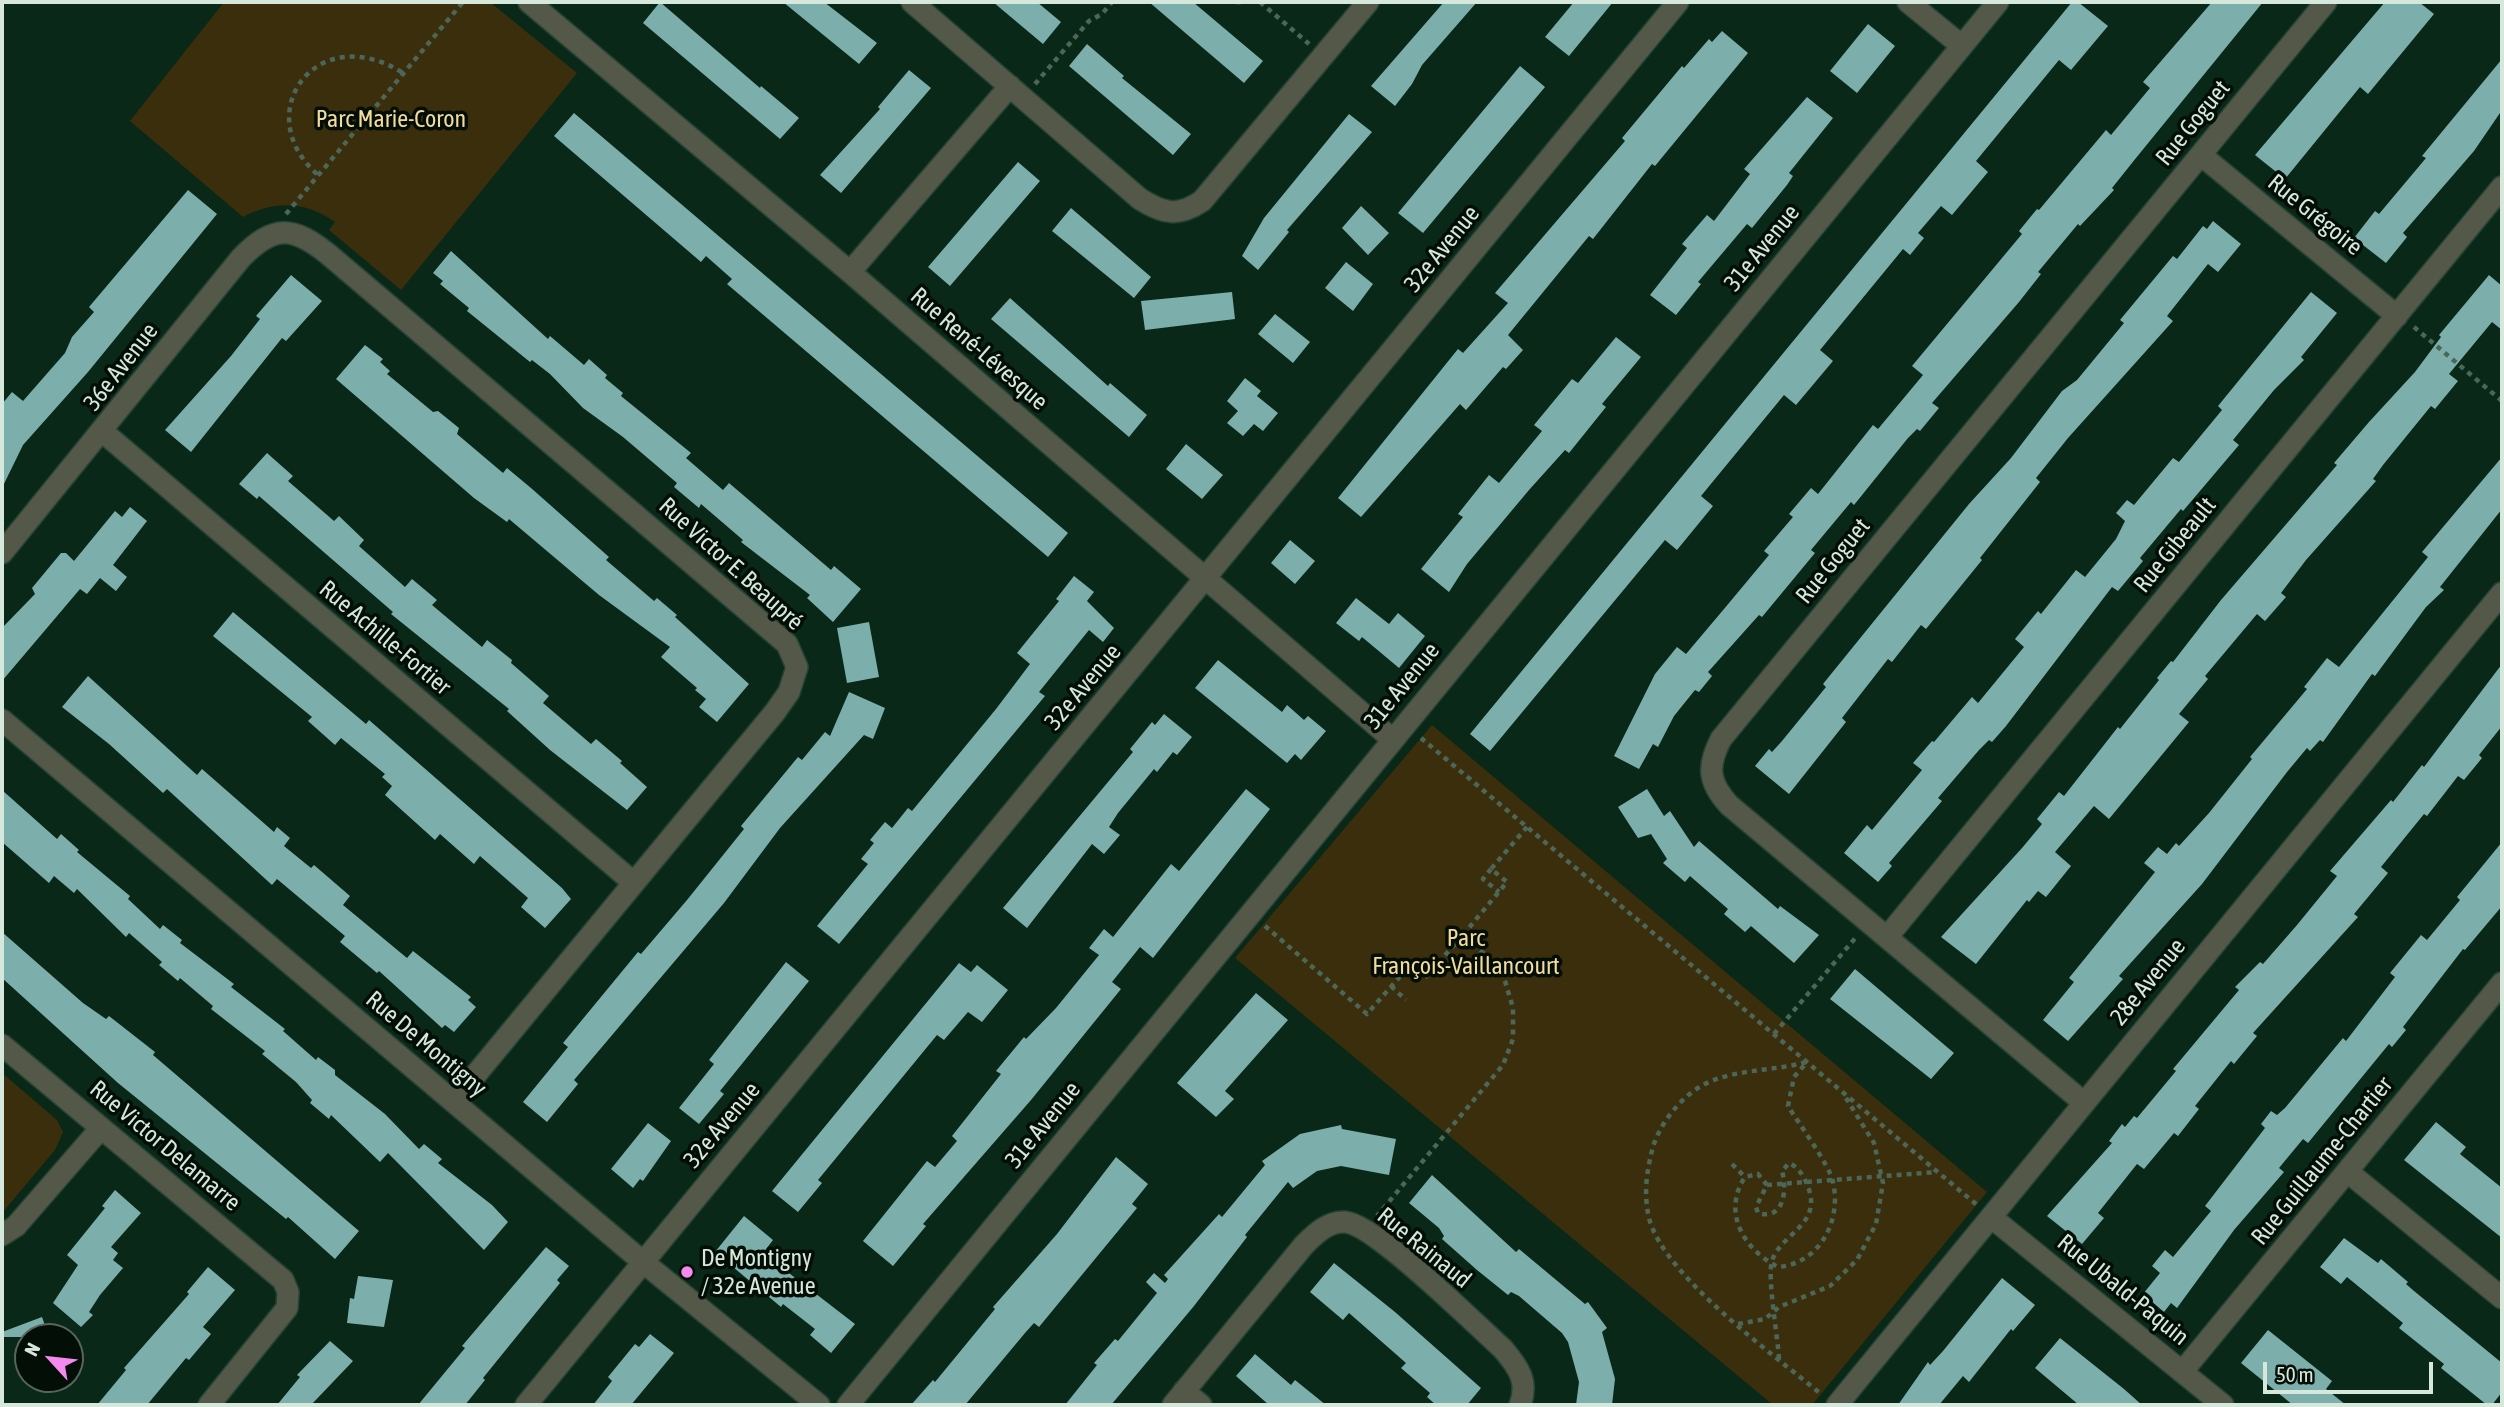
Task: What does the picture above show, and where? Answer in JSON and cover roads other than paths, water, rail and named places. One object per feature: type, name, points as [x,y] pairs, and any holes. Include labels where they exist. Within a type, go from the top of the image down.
[{"type":"street","name":"Rue René-Lévesque","points":[[529,2],[850,272],[1206,579],[1398,731]]},
{"type":"street","points":[[912,2],[1140,199],[1160,211],[1174,214],[1187,211],[1202,201],[1368,2]]},
{"type":"street","name":"32e Avenue","points":[[526,1405],[1678,2]]},
{"type":"street","points":[[1908,2],[1962,46]]},
{"type":"street","name":"31e Avenue","points":[[848,1405],[1998,2]]},
{"type":"street","name":"Rue Goguet","points":[[2083,1102],[1723,799],[1709,774],[1711,758],[1721,739],[2326,2]]},
{"type":"street","points":[[850,272],[1017,92]]},
{"type":"street","name":"Rue Grégoire","points":[[2201,155],[2397,316]]},
{"type":"street","name":"Rue Gibeault","points":[[1888,936],[2502,187]]},
{"type":"street","name":"36e Avenue","points":[[2,553],[242,258],[259,240],[284,232]]},
{"type":"street","name":"Rue Victor E. Beaupré","points":[[284,232],[328,254],[787,644],[797,667],[789,692],[454,1101]]},
{"type":"street","name":"Rue Achille-Fortier","points":[[103,432],[634,883]]},
{"type":"street","name":"28e Avenue","points":[[1831,1401],[1991,1217],[2502,593]]},
{"type":"street","name":"Rue De Montigny","points":[[2,720],[643,1262],[819,1405]]},
{"type":"street","name":"Rue Guillaume-Chartier","points":[[2182,1372],[2502,983]]},
{"type":"street","name":"Rue Victor Delamarre","points":[[2,1045],[283,1280],[288,1292],[287,1308],[209,1405]]},
{"type":"street","points":[[2,1235],[16,1226],[101,1128]]},
{"type":"street","points":[[2348,1171],[2502,1298]]},
{"type":"street","name":"Rue Ubald-Paquin","points":[[1991,1217],[2223,1405]]},
{"type":"street","name":"Rue Rainaud","points":[[1186,1401],[1315,1233],[1329,1225],[1344,1222],[1365,1230],[1503,1349],[1521,1370],[1524,1394],[1520,1405]]},
{"type":"place","name":"De Montigny / 32e Avenue","points":[[687,1272]]},
{"type":"park label","name":"Parc Marie-Coron","points":[[391,119]]},
{"type":"park label","name":"Parc François-Vaillancourt","points":[[1466,952]]}]
